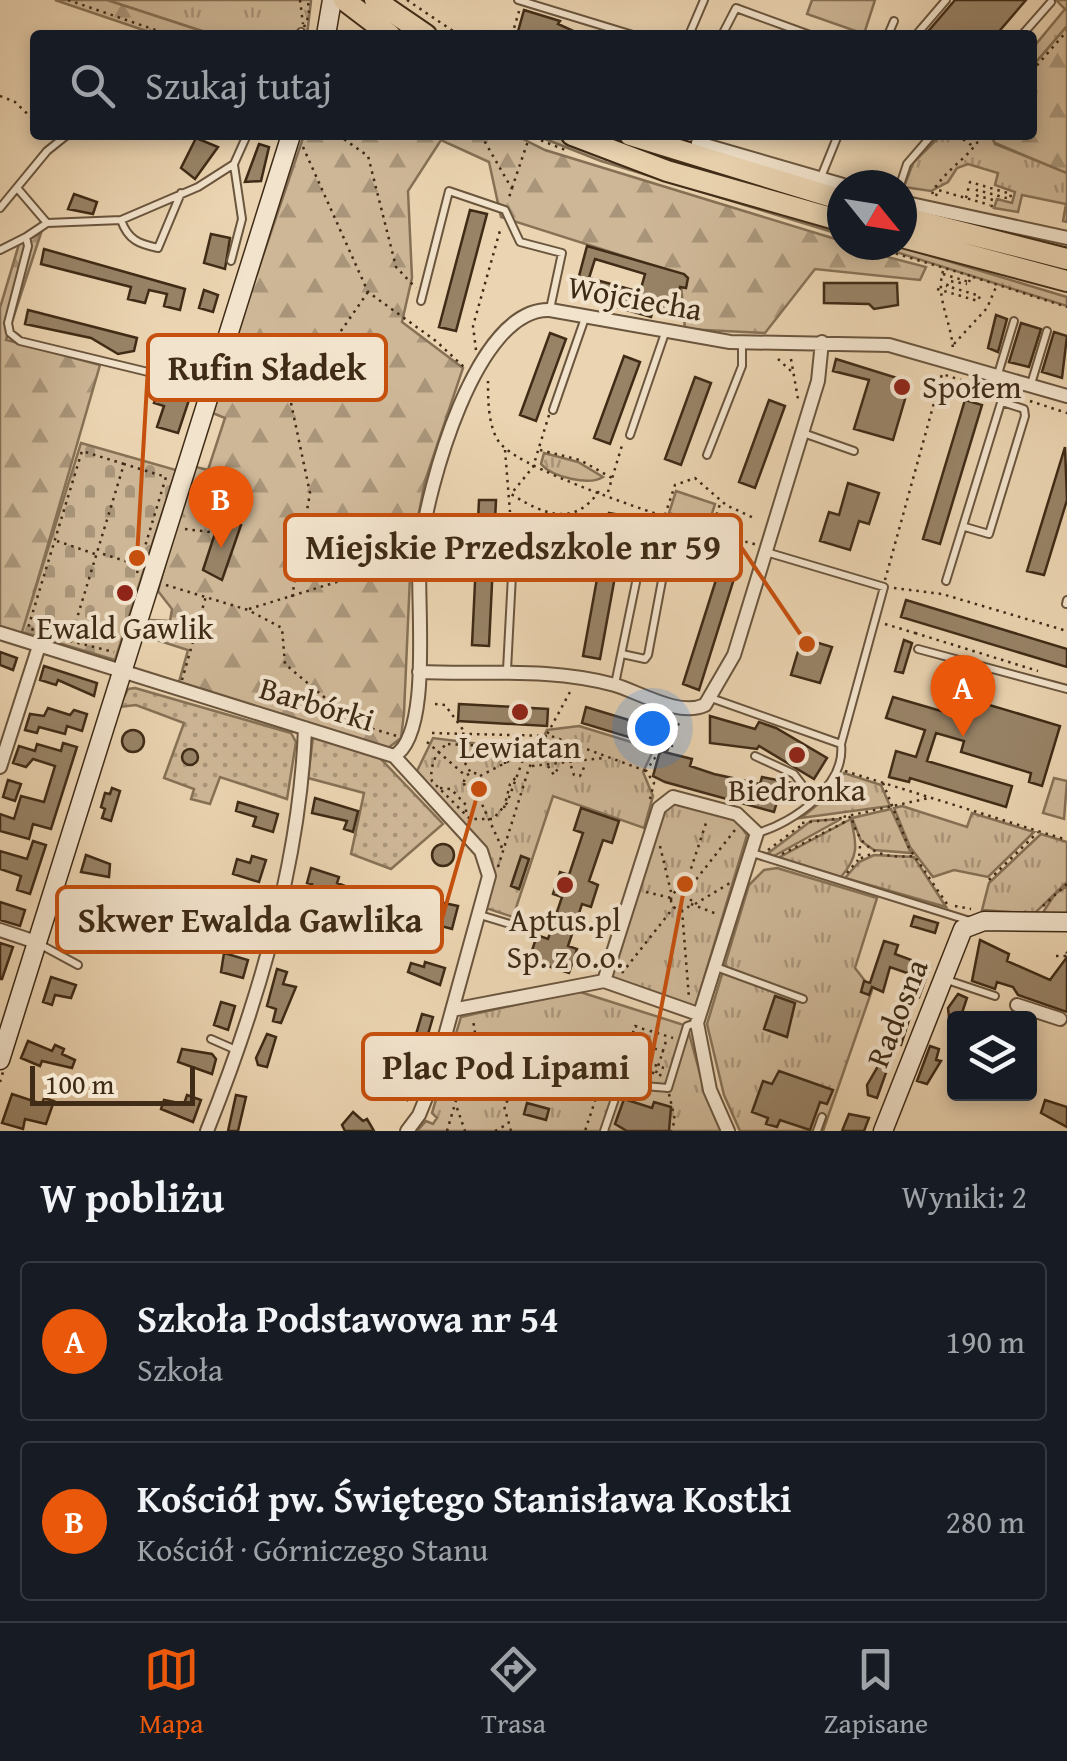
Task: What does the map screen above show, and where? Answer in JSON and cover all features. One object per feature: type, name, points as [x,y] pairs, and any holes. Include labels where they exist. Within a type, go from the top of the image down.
[{"type":"main road","points":[[359,4],[385,30]]},
{"type":"main road","points":[[359,4],[415,30]]},
{"type":"main road","points":[[585,140],[667,171],[827,217]]},
{"type":"main road","points":[[646,140],[827,195]]},
{"type":"main road","points":[[917,222],[1067,258]]},
{"type":"main road","points":[[917,241],[1067,280]]},
{"type":"street","points":[[328,28],[332,0]]},
{"type":"street","points":[[328,28],[359,4]]},
{"type":"street","points":[[0,1060],[6,1017],[36,942],[121,672],[142,584],[297,140]]},
{"type":"street","points":[[702,140],[827,180]]},
{"type":"street","points":[[917,205],[1067,238]]},
{"type":"street","name":"Wojciecha","points":[[394,756],[409,739],[419,672],[423,532],[458,411],[509,324],[532,311],[550,310],[742,343],[888,345],[1066,394]]},
{"type":"street","points":[[419,672],[507,670],[581,678],[684,708],[696,709],[711,698],[734,656],[818,381],[822,342]]},
{"type":"street","name":"Barbórki","points":[[0,634],[394,756],[480,851],[489,876]]},
{"type":"street","points":[[0,767],[39,646]]},
{"type":"street","points":[[207,1131],[238,1050],[294,833],[305,728]]},
{"type":"street","points":[[607,978],[661,803],[681,796],[737,814],[757,833],[693,1010],[710,1090],[728,1131]]},
{"type":"street","points":[[407,1131],[425,1101],[489,876]]},
{"type":"street","points":[[972,922],[1067,922]]},
{"type":"street","name":"Radosna","points":[[883,1131],[963,929],[972,922]]},
{"type":"street","points":[[0,930],[36,942]]},
{"type":"street","points":[[452,1010],[607,978],[693,1010]]},
{"type":"street","points":[[1017,1005],[1060,1019]]},
{"type":"lane","points":[[691,30],[704,0]]},
{"type":"lane","points":[[920,30],[946,0]]},
{"type":"lane","points":[[520,1],[616,30]]},
{"type":"lane","points":[[1026,30],[1050,2]]},
{"type":"lane","points":[[725,30],[736,8],[796,30]]},
{"type":"lane","points":[[890,30],[894,22]]},
{"type":"lane","points":[[0,208],[61,140]]},
{"type":"lane","points":[[230,261],[242,219],[234,164],[245,140]]},
{"type":"lane","points":[[820,178],[836,140]]},
{"type":"lane","points":[[905,170],[928,140]]},
{"type":"lane","points":[[0,250],[47,223],[121,220],[234,164]]},
{"type":"lane","points":[[18,189],[47,223]]},
{"type":"lane","points":[[421,300],[450,190],[505,210],[520,242],[562,253],[550,310]]},
{"type":"lane","points":[[121,220],[126,233],[139,244],[158,248],[181,193]]},
{"type":"lane","points":[[26,237],[28,246],[8,322],[10,333],[20,341],[211,387]]},
{"type":"lane","points":[[553,410],[586,317]]},
{"type":"lane","points":[[946,582],[1002,402],[1014,321]]},
{"type":"lane","points":[[1031,385],[1047,331]]},
{"type":"lane","points":[[630,435],[666,332]]},
{"type":"lane","points":[[707,455],[742,366],[742,343]]},
{"type":"lane","points":[[964,527],[989,534],[1015,450],[1024,409],[1002,402]]},
{"type":"lane","points":[[800,432],[854,451]]},
{"type":"lane","points":[[507,670],[514,518]]},
{"type":"lane","points":[[615,686],[647,529],[666,533],[670,538],[648,655],[644,659],[622,654]]},
{"type":"lane","points":[[757,833],[794,813],[829,787],[839,769],[841,744],[884,587],[765,549]]},
{"type":"lane","points":[[918,648],[1067,689]]},
{"type":"lane","points":[[711,698],[841,744]]},
{"type":"lane","points":[[755,756],[794,774],[813,799]]},
{"type":"lane","points":[[748,852],[972,922]]},
{"type":"lane","points":[[479,914],[523,928]]},
{"type":"lane","points":[[36,942],[78,965]]},
{"type":"lane","points":[[712,966],[756,978],[772,990],[803,999]]},
{"type":"lane","points":[[943,978],[994,996]]},
{"type":"lane","points":[[604,1131],[620,1084],[668,1088],[693,1010]]},
{"type":"lane","points":[[211,1039],[238,1050]]},
{"type":"lane","points":[[817,1131],[822,1116]]},
{"type":"path","points":[[68,0],[155,30]]},
{"type":"path","points":[[300,0],[302,30]]},
{"type":"path","points":[[303,30],[309,15],[308,0]]},
{"type":"path","points":[[407,0],[452,30]]},
{"type":"path","points":[[513,30],[520,1]]},
{"type":"path","points":[[1037,65],[1067,31]]},
{"type":"path","points":[[0,96],[15,102],[30,116]]},
{"type":"path","points":[[297,140],[368,292],[436,341],[466,369]]},
{"type":"path","points":[[345,140],[368,156],[396,267],[418,291]]},
{"type":"path","points":[[484,140],[512,189]]},
{"type":"path","points":[[476,353],[473,326],[529,140]]},
{"type":"path","points":[[965,140],[975,148]]},
{"type":"path","points":[[966,198],[970,182],[1011,194],[1010,199],[976,190],[975,194],[993,200],[991,208],[938,190],[934,196],[938,182],[979,140]]},
{"type":"path","points":[[912,260],[969,279]]},
{"type":"path","points":[[954,357],[950,321],[937,289],[942,272],[1067,307]]},
{"type":"path","points":[[937,289],[978,302],[980,296],[947,286],[948,282],[966,286],[969,279]]},
{"type":"path","points":[[953,345],[987,308],[997,285]]},
{"type":"path","points":[[292,597],[310,493],[291,402],[368,292]]},
{"type":"path","points":[[791,359],[798,399]]},
{"type":"path","points":[[778,360],[793,373]]},
{"type":"path","points":[[942,374],[884,587],[942,594],[1067,631]]},
{"type":"path","points":[[488,382],[492,426],[505,448],[533,466],[765,549]]},
{"type":"path","points":[[514,518],[506,508],[511,494],[533,466],[553,410]]},
{"type":"path","points":[[608,493],[630,435]]},
{"type":"path","points":[[505,448],[504,474],[511,494],[546,514],[567,516],[587,506],[600,490]]},
{"type":"path","points":[[539,449],[580,460],[612,478]]},
{"type":"path","points":[[119,636],[114,654],[28,628],[82,452],[166,477],[139,565],[142,584]]},
{"type":"path","points":[[665,516],[675,485],[696,478],[707,455]]},
{"type":"path","points":[[174,528],[210,532],[212,527],[209,495],[195,462]]},
{"type":"path","points":[[70,641],[124,464]]},
{"type":"path","points":[[696,478],[721,502],[756,519]]},
{"type":"path","points":[[712,531],[721,502]]},
{"type":"path","points":[[55,540],[148,567],[142,584]]},
{"type":"path","points":[[248,610],[382,568],[408,568]]},
{"type":"path","points":[[142,584],[174,584],[248,610],[282,628],[285,664],[356,724],[399,736]]},
{"type":"path","points":[[181,691],[206,595]]},
{"type":"path","points":[[874,621],[1050,675]]},
{"type":"path","points":[[916,633],[918,648]]},
{"type":"path","points":[[489,876],[497,872],[539,745],[581,678]]},
{"type":"path","points":[[435,704],[444,705],[464,733],[466,788],[452,802]]},
{"type":"path","points":[[646,771],[656,755],[671,749],[684,708]]},
{"type":"path","points":[[432,733],[544,738],[607,756],[646,771],[654,783],[650,801]]},
{"type":"path","points":[[505,766],[507,735]]},
{"type":"path","points":[[427,742],[468,775],[480,776],[539,745]]},
{"type":"path","points":[[446,744],[506,747],[523,756],[504,809],[491,820],[477,822],[466,815],[431,776],[438,753],[446,744]]},
{"type":"path","points":[[530,766],[586,762],[607,756]]},
{"type":"path","points":[[571,763],[572,773],[578,776],[584,773],[586,762]]},
{"type":"path","points":[[548,764],[554,776],[560,772],[560,764]]},
{"type":"path","points":[[839,769],[1067,840]]},
{"type":"path","points":[[476,791],[482,783],[480,776]]},
{"type":"path","points":[[884,783],[915,856],[948,905]]},
{"type":"path","points":[[440,788],[451,789],[458,796],[466,805],[466,815]]},
{"type":"path","points":[[466,788],[476,791],[504,848]]},
{"type":"path","points":[[775,860],[851,816],[930,798]]},
{"type":"path","points":[[710,812],[686,891],[692,904],[721,916]]},
{"type":"path","points":[[794,813],[803,824]]},
{"type":"path","points":[[851,816],[860,844],[859,859]]},
{"type":"path","points":[[766,851],[809,819],[843,820]]},
{"type":"path","points":[[640,890],[672,896],[686,891],[739,823],[743,827]]},
{"type":"path","points":[[989,880],[1040,831]]},
{"type":"path","points":[[619,977],[674,907],[656,842],[650,858]]},
{"type":"path","points":[[860,844],[872,853]]},
{"type":"path","points":[[840,879],[859,859],[872,853],[915,856]]},
{"type":"path","points":[[682,910],[732,883],[726,899]]},
{"type":"path","points":[[1039,915],[1052,896],[1067,884]]},
{"type":"path","points":[[674,907],[682,910]]},
{"type":"path","points":[[448,1131],[465,1070],[478,1052],[517,1035],[550,1036],[664,1076],[674,1038],[693,1010],[682,910]]},
{"type":"path","points":[[1056,956],[1066,954]]},
{"type":"path","points":[[607,978],[626,979]]},
{"type":"path","points":[[673,994],[693,1010]]},
{"type":"path","points":[[470,1009],[478,1052]]},
{"type":"path","points":[[624,1064],[635,1026],[674,1038]]},
{"type":"path","points":[[639,1068],[651,1031]]},
{"type":"path","points":[[517,1035],[508,1065],[519,1084]]},
{"type":"path","points":[[656,1074],[667,1036]]},
{"type":"path","points":[[630,1042],[670,1054]]},
{"type":"path","points":[[626,1056],[666,1068]]},
{"type":"path","points":[[586,1131],[609,1059]]},
{"type":"path","points":[[511,1131],[507,1096],[519,1084],[554,1070],[600,1085]]},
{"type":"path","points":[[668,1088],[675,1120],[672,1131]]},
{"type":"path","points":[[456,1106],[464,1131]]},
{"type":"path","points":[[495,1131],[508,1125]]},
{"type":"green space","points":[[55,0],[107,0],[199,30],[143,30]]},
{"type":"green space","points":[[107,0],[311,1],[308,30],[199,30]]},
{"type":"green space","points":[[812,0],[875,0],[865,30],[853,30],[807,14]]},
{"type":"green space","points":[[1056,0],[1067,0],[1067,26],[1037,61],[1037,43],[1065,9]]},
{"type":"green space","points":[[1067,26],[1067,173],[993,140],[1037,140],[1037,61]]},
{"type":"green space","points":[[302,140],[441,140],[408,191],[412,278],[402,322],[463,368],[425,481],[411,554],[401,738],[388,748],[179,682],[188,650],[147,637],[151,620],[170,621],[172,609],[158,591],[192,466],[208,470],[225,418],[210,412]]},
{"type":"green space","points":[[441,140],[525,140],[545,150],[827,236],[827,260],[899,260],[926,267],[920,280],[815,269],[765,333],[685,329],[680,274],[501,217],[489,162]]},
{"type":"green space","points":[[548,140],[570,140],[827,225],[827,230],[601,161]]},
{"type":"green space","points":[[603,140],[622,140],[827,203],[827,212]]},
{"type":"green space","points":[[936,140],[993,140],[1067,173],[1067,222],[1063,221],[1066,204],[1022,195],[1018,212],[994,208],[997,199],[1012,203],[1015,192],[995,185],[998,173],[968,164],[957,168],[948,182],[931,191],[917,189],[917,170],[910,170]]},
{"type":"green space","points":[[41,233],[6,340],[100,365],[22,634],[0,627],[0,308],[19,244]]},
{"type":"green space","points":[[917,252],[1067,297],[1067,306],[917,259]]},
{"type":"green space","points":[[81,443],[176,470],[115,660],[22,632]]},
{"type":"green space","points":[[544,453],[578,462],[603,477],[589,481],[562,476],[541,464]]},
{"type":"green space","points":[[676,491],[715,504],[708,526],[669,513]]},
{"type":"green space","points":[[128,689],[291,733],[296,742],[287,799],[220,777],[210,804],[191,799],[194,789],[164,778],[184,723],[136,705],[119,707]]},
{"type":"green space","points":[[579,726],[654,749],[643,772],[653,796],[644,828],[553,796],[513,917],[486,908],[480,845],[417,771],[433,738],[536,751],[547,730]]},
{"type":"green space","points":[[313,737],[379,757],[443,824],[391,869],[351,854],[364,793],[308,778]]},
{"type":"green space","points":[[844,773],[881,785],[890,806],[801,818],[833,792]]},
{"type":"green space","points":[[1054,778],[1067,781],[1064,819],[1043,813]]},
{"type":"green space","points":[[671,801],[734,817],[747,835],[695,1008],[610,980],[659,814]]},
{"type":"green space","points":[[902,806],[967,827],[972,813],[1034,832],[988,877],[954,870],[933,877],[910,847],[894,808]]},
{"type":"green space","points":[[891,809],[911,853],[874,850],[861,841],[852,818]]},
{"type":"green space","points":[[841,819],[774,856],[767,854],[811,821]]},
{"type":"green space","points":[[851,819],[855,850],[841,877],[778,858]]},
{"type":"green space","points":[[1041,834],[1067,842],[1067,882],[1034,914],[982,910],[989,883]]},
{"type":"green space","points":[[874,855],[914,857],[946,907],[845,878],[859,862]]},
{"type":"green space","points":[[777,868],[877,898],[855,968],[872,990],[823,1131],[740,1131],[724,1095],[707,1024],[749,885],[764,870]]},
{"type":"green space","points":[[1067,886],[1067,913],[1042,914],[1055,894]]},
{"type":"green space","points":[[577,991],[687,1026],[705,1092],[722,1131],[417,1131],[426,1121],[433,1124],[437,1118],[432,1113],[461,1017]]},
{"type":"building","points":[[955,0],[1026,0],[1000,30],[929,30]]},
{"type":"building","points":[[524,10],[560,21],[558,24],[571,30],[518,30]]},
{"type":"building","points":[[195,140],[218,147],[195,179],[181,168]]},
{"type":"building","points":[[259,144],[269,147],[261,181],[245,182]]},
{"type":"building","points":[[74,194],[97,202],[93,214],[68,209]]},
{"type":"building","points":[[470,210],[487,214],[456,331],[439,327]]},
{"type":"building","points":[[211,234],[230,238],[225,269],[204,263]]},
{"type":"building","points":[[587,246],[688,278],[686,288],[680,287],[673,316],[653,310],[651,317],[574,295]],"holes":[[[595,259],[645,274],[640,292],[589,278]]]},
{"type":"building","points":[[44,249],[185,289],[180,310],[164,306],[167,294],[149,290],[145,303],[128,299],[131,287],[41,264]]},
{"type":"building","points":[[824,283],[897,283],[898,305],[874,309],[869,304],[824,303]]},
{"type":"building","points":[[204,290],[218,295],[213,312],[199,308]]},
{"type":"building","points":[[28,310],[137,338],[134,351],[118,354],[91,338],[25,324]]},
{"type":"building","points":[[996,315],[1007,319],[998,352],[988,348]]},
{"type":"building","points":[[1021,323],[1041,329],[1029,367],[1009,362]]},
{"type":"building","points":[[1054,332],[1067,336],[1062,378],[1042,372]]},
{"type":"building","points":[[550,333],[566,339],[536,421],[520,415]]},
{"type":"building","points":[[624,356],[640,362],[610,444],[594,438]]},
{"type":"building","points":[[836,359],[910,382],[893,440],[854,429],[869,380],[833,371]]},
{"type":"building","points":[[695,377],[711,383],[681,465],[665,459]]},
{"type":"building","points":[[161,383],[192,391],[178,433],[157,427],[164,406],[154,403]]},
{"type":"building","points":[[769,400],[785,406],[755,488],[739,482]]},
{"type":"building","points":[[965,400],[982,405],[940,544],[923,539]]},
{"type":"building","points":[[1065,447],[1067,500],[1044,575],[1027,571]]},
{"type":"building","points":[[848,483],[879,493],[869,524],[859,521],[850,550],[820,541],[829,512],[839,515]]},
{"type":"building","points":[[479,500],[496,500],[489,646],[472,645]]},
{"type":"building","points":[[609,513],[626,516],[600,659],[583,656]]},
{"type":"building","points":[[220,518],[241,525],[222,580],[203,570]]},
{"type":"building","points":[[727,545],[743,550],[699,690],[683,684]]},
{"type":"building","points":[[906,600],[1067,649],[1067,667],[901,617]]},
{"type":"building","points":[[802,638],[832,647],[820,683],[791,675]]},
{"type":"building","points":[[904,640],[912,643],[903,673],[895,671]]},
{"type":"building","points":[[0,652],[17,658],[13,670],[0,665]]},
{"type":"building","points":[[44,666],[97,683],[94,696],[58,680],[56,685],[40,680]]},
{"type":"building","points":[[893,697],[941,711],[945,700],[974,709],[976,701],[1060,726],[1042,786],[1029,782],[1031,773],[961,752],[964,741],[936,733],[927,761],[1012,786],[1006,807],[910,778],[909,782],[889,777],[896,751],[916,757],[925,730],[886,718]]},
{"type":"building","points":[[459,704],[548,709],[547,726],[458,721]]},
{"type":"building","points":[[586,707],[672,733],[668,749],[582,723]]},
{"type":"building","points":[[48,708],[70,715],[74,710],[87,714],[82,731],[67,726],[65,734],[39,727],[37,733],[25,730],[30,714],[44,716]]},
{"type":"building","points":[[710,716],[755,729],[759,722],[776,728],[827,758],[814,779],[759,746],[757,749],[710,743]]},
{"type":"building","points":[[133,730],[141,733],[141,749],[133,752],[125,749],[122,741],[125,733]]},
{"type":"building","points":[[63,743],[77,747],[51,829],[33,824],[29,839],[0,831],[0,814],[14,819],[21,796],[44,802],[55,766],[33,759],[26,767],[13,763],[19,746],[35,751],[37,744],[61,751]]},
{"type":"building","points":[[190,749],[198,757],[190,765],[182,757]]},
{"type":"building","points":[[660,751],[692,759],[690,766],[714,774],[760,784],[762,777],[792,783],[791,799],[779,795],[774,812],[665,782],[653,776]]},
{"type":"building","points":[[8,780],[21,784],[15,801],[3,797]]},
{"type":"building","points":[[112,788],[120,791],[111,821],[102,818],[105,809],[101,807],[105,793],[110,794]]},
{"type":"building","points":[[315,798],[358,811],[353,832],[344,829],[347,821],[312,813]]},
{"type":"building","points":[[238,802],[278,814],[273,832],[253,826],[256,817],[236,811]]},
{"type":"building","points":[[581,808],[619,821],[612,843],[603,840],[589,881],[598,885],[591,907],[582,904],[568,946],[577,949],[569,973],[529,960],[537,935],[548,939],[562,897],[553,894],[560,872],[569,875],[583,833],[574,830]]},
{"type":"building","points":[[33,841],[46,845],[30,894],[17,890],[21,876],[0,869],[0,851],[27,859]]},
{"type":"building","points":[[439,844],[447,844],[454,855],[447,866],[439,866],[432,859],[432,851]]},
{"type":"building","points":[[86,855],[110,864],[109,877],[81,872]]},
{"type":"building","points":[[252,856],[266,860],[259,882],[233,874],[237,859],[250,863]]},
{"type":"building","points":[[521,856],[529,859],[519,889],[511,886]]},
{"type":"building","points":[[311,868],[339,877],[337,883],[353,889],[350,896],[324,888],[322,894],[310,890],[312,884],[307,883]]},
{"type":"building","points":[[430,900],[458,906],[452,929],[437,925],[440,917],[427,909]]},
{"type":"building","points":[[0,902],[25,910],[20,926],[0,920]]},
{"type":"building","points":[[914,916],[938,923],[935,933],[911,926]]},
{"type":"building","points":[[980,940],[1009,954],[1007,961],[1050,980],[1067,957],[1067,1012],[1018,995],[1013,987],[997,982],[995,989],[972,981]]},
{"type":"building","points":[[884,941],[898,945],[895,954],[930,967],[919,997],[904,991],[910,974],[890,967],[883,992],[872,987],[869,995],[861,992],[864,981],[870,983]]},
{"type":"building","points":[[0,943],[13,947],[2,979],[0,979]]},
{"type":"building","points":[[224,953],[248,960],[243,978],[221,972]]},
{"type":"building","points":[[425,962],[445,968],[440,985],[408,972],[411,963],[424,967]]},
{"type":"building","points":[[277,969],[287,972],[283,984],[296,987],[281,1023],[273,1021],[276,1009],[267,1006]]},
{"type":"building","points":[[51,977],[76,985],[71,998],[55,995],[52,1005],[43,1002]]},
{"type":"building","points":[[958,994],[967,998],[963,1011],[948,1008]]},
{"type":"building","points":[[775,996],[795,1003],[787,1037],[764,1029]]},
{"type":"building","points":[[221,1002],[235,1006],[228,1030],[214,1025]]},
{"type":"building","points":[[422,1014],[433,1017],[423,1051],[412,1048]]},
{"type":"building","points":[[894,1015],[909,1020],[901,1045],[886,1040]]},
{"type":"building","points":[[267,1034],[276,1037],[267,1067],[258,1065],[256,1058]]},
{"type":"building","points":[[28,1041],[52,1051],[55,1045],[64,1049],[62,1054],[75,1060],[72,1068],[42,1061],[40,1066],[21,1058]]},
{"type":"building","points":[[930,1046],[939,1049],[936,1060],[941,1061],[927,1084],[917,1081]]},
{"type":"building","points":[[182,1049],[212,1054],[216,1059],[212,1074],[178,1062]]},
{"type":"building","points":[[407,1065],[417,1068],[407,1100],[376,1084],[379,1076],[403,1079]]},
{"type":"building","points":[[878,1066],[887,1070],[877,1098],[868,1095],[867,1085]]},
{"type":"building","points":[[779,1071],[833,1090],[827,1104],[820,1102],[810,1130],[780,1120],[777,1127],[766,1124],[768,1118],[752,1112],[763,1081],[772,1084]]},
{"type":"building","points":[[12,1094],[42,1104],[44,1098],[54,1101],[46,1124],[25,1119],[23,1129],[2,1123]]},
{"type":"building","points":[[187,1095],[201,1100],[193,1122],[161,1109],[164,1100],[184,1104]]},
{"type":"building","points":[[236,1095],[246,1097],[238,1131],[228,1131]]},
{"type":"building","points":[[624,1099],[652,1108],[654,1102],[671,1107],[669,1131],[627,1131],[615,1124]]},
{"type":"building","points":[[1045,1100],[1067,1107],[1067,1127],[1041,1113]]},
{"type":"building","points":[[527,1103],[549,1109],[546,1120],[524,1114]]},
{"type":"building","points":[[353,1112],[363,1121],[367,1119],[374,1131],[345,1131],[342,1125]]},
{"type":"building","points":[[849,1114],[869,1118],[864,1131],[842,1131]]},
{"type":"place","name":"Społem","points":[[902,387]]},
{"type":"place","name":"Kościół pw. Świętego Stanisława Kostki","points":[[221,548]]},
{"type":"place","name":"Rufin Sładek","points":[[137,558]]},
{"type":"place","name":"Ewald Gawlik","points":[[125,593]]},
{"type":"place","name":"Miejskie Przedszkole nr 59","points":[[807,644]]},
{"type":"place","name":"Lewiatan","points":[[520,712]]},
{"type":"place","name":"Szkoła Podstawowa nr 54","points":[[963,737]]},
{"type":"place","name":"Biedronka","points":[[797,755]]},
{"type":"place","name":"Skwer Ewalda Gawlika","points":[[479,789]]},
{"type":"place","name":"Plac Pod Lipami","points":[[685,884]]},
{"type":"place","name":"Aptus.pl Sp. z o.o.","points":[[565,885]]}]
